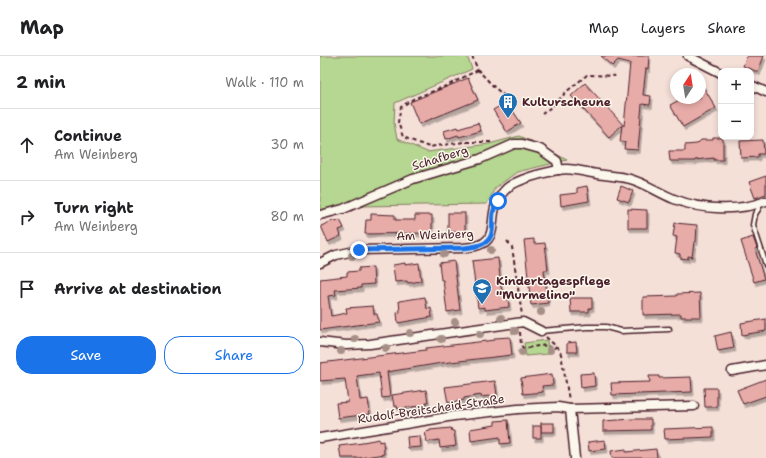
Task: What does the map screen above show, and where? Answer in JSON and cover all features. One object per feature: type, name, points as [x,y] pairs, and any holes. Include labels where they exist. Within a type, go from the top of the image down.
[{"type":"street","points":[[688,56],[718,72]]},
{"type":"street","points":[[754,86],[766,92]]},
{"type":"street","name":"Schafberg","points":[[320,214],[343,209],[413,179],[480,159],[514,144],[522,144],[540,149],[557,161],[559,170]]},
{"type":"street","name":"Am Weinberg","points":[[320,263],[336,255],[359,250],[463,248],[474,247],[482,244],[488,241],[492,234],[493,212],[505,189],[517,182],[559,170],[572,169],[630,179],[675,200],[703,207],[720,208],[762,203]]},
{"type":"street","points":[[320,342],[346,345],[370,344],[520,319],[541,331]]},
{"type":"street","points":[[732,371],[766,365]]},
{"type":"street","name":"Rudolf-Breitscheid-Straße","points":[[320,438],[454,416],[538,408],[694,406]]},
{"type":"street","points":[[570,407],[575,458]]},
{"type":"lane","points":[[762,203],[755,214],[753,225],[766,266]]},
{"type":"lane","points":[[541,331],[587,327],[606,327],[621,331],[669,329]]},
{"type":"path","points":[[472,56],[478,70],[495,88],[518,106]]},
{"type":"path","points":[[478,70],[446,86],[413,99],[400,107],[398,122],[403,137],[429,147],[464,142],[498,142]]},
{"type":"path","points":[[542,114],[587,75],[618,76]]},
{"type":"path","points":[[507,241],[512,247],[520,319],[521,345],[523,348],[542,344],[554,349],[556,346]]},
{"type":"path","points":[[548,339],[556,346],[561,354],[570,407]]},
{"type":"green space","points":[[320,56],[467,56],[472,69],[395,103],[394,123],[397,139],[427,152],[489,144],[519,136],[567,160],[517,172],[495,188],[487,204],[361,206],[320,211]]},
{"type":"green space","points":[[547,340],[548,354],[526,356],[524,343]]},
{"type":"building","points":[[601,56],[649,56],[643,95],[651,96],[650,105],[642,104],[638,150],[624,149],[625,142],[620,142],[622,125],[609,137],[571,96],[585,83],[624,126],[630,63],[618,60],[612,66]]},
{"type":"building","points":[[747,56],[764,56],[758,72],[754,70],[754,68],[743,66]]},
{"type":"building","points":[[468,78],[478,100],[419,124],[410,102]]},
{"type":"building","points":[[706,91],[716,108],[683,127],[670,105],[706,104]]},
{"type":"building","name":"Kulturscheune","points":[[507,102],[521,123],[507,132],[493,110]]},
{"type":"building","points":[[478,123],[481,131],[459,137],[458,135],[446,139],[444,131],[457,127],[458,129]]},
{"type":"building","points":[[713,138],[718,138],[718,140],[723,140],[723,160],[714,160],[714,158],[695,161],[670,161],[669,151],[685,151],[685,145],[697,144],[701,140],[713,140]]},
{"type":"building","points":[[763,140],[764,154],[758,154],[758,157],[741,158],[740,141]]},
{"type":"building","points":[[766,176],[766,194],[755,198],[749,182]]},
{"type":"building","points":[[587,186],[589,201],[561,206],[560,195],[577,193],[577,188]]},
{"type":"building","points":[[621,186],[633,191],[629,202],[617,198]]},
{"type":"building","points":[[628,209],[647,210],[647,228],[628,228]]},
{"type":"building","points":[[448,213],[465,213],[465,232],[448,232]]},
{"type":"building","points":[[371,214],[395,215],[395,220],[415,220],[415,215],[432,215],[432,233],[365,234],[366,220],[371,220]]},
{"type":"building","points":[[335,220],[336,222],[340,220],[344,228],[339,230],[341,236],[328,242],[321,226]]},
{"type":"building","points":[[675,223],[697,225],[696,242],[694,242],[692,257],[688,256],[688,259],[680,258],[680,254],[675,253],[677,237],[673,236]]},
{"type":"building","points":[[753,237],[764,279],[754,282],[741,241]]},
{"type":"building","points":[[534,239],[534,244],[545,243],[548,270],[544,270],[548,303],[531,305],[524,240]]},
{"type":"building","points":[[498,258],[501,287],[504,298],[508,297],[509,307],[485,310],[485,307],[478,308],[472,261]]},
{"type":"building","points":[[454,261],[460,310],[447,312],[443,280],[441,280],[439,263]]},
{"type":"building","points":[[405,263],[405,265],[419,263],[421,281],[408,283],[407,281],[395,282],[393,265]]},
{"type":"building","points":[[373,267],[374,284],[361,285],[361,288],[335,290],[336,295],[328,296],[331,316],[347,313],[346,308],[373,306],[374,314],[377,314],[379,322],[320,330],[320,279],[347,276],[347,272],[359,271],[359,268]]},
{"type":"building","points":[[700,293],[701,317],[681,317],[681,314],[643,315],[643,297],[677,296],[677,294]]},
{"type":"building","points":[[425,297],[427,309],[431,308],[432,317],[398,323],[397,313],[400,312],[399,301]]},
{"type":"building","points":[[570,298],[592,298],[592,308],[589,308],[589,312],[571,312]]},
{"type":"building","points":[[766,319],[766,331],[742,335],[741,323]]},
{"type":"building","points":[[731,332],[734,348],[718,351],[715,336]]},
{"type":"building","points":[[510,337],[512,355],[442,363],[387,372],[390,397],[382,398],[379,373],[357,376],[360,400],[368,399],[370,414],[338,418],[336,403],[348,402],[345,379],[320,381],[320,363],[426,350],[426,348]]},
{"type":"building","points":[[576,342],[577,352],[567,352],[567,343]]},
{"type":"building","points":[[594,373],[595,386],[581,388],[580,374]]},
{"type":"building","points":[[552,374],[553,385],[542,386],[543,392],[523,394],[521,378]]},
{"type":"building","points":[[649,376],[659,376],[659,378],[691,377],[692,392],[612,395],[611,383],[650,382]]},
{"type":"building","points":[[766,379],[766,396],[743,404],[737,390]]},
{"type":"building","points":[[495,381],[497,395],[481,397],[481,395],[448,403],[445,387]]},
{"type":"building","points":[[704,388],[717,388],[717,407],[705,407]]},
{"type":"building","points":[[426,390],[428,402],[426,402],[426,405],[398,409],[397,406],[394,406],[392,395]]},
{"type":"building","points":[[651,419],[651,430],[603,431],[603,421]]},
{"type":"building","points":[[508,420],[510,443],[500,444],[500,437],[471,441],[470,429],[495,425],[495,421]]},
{"type":"building","points":[[541,423],[554,423],[554,432],[541,432]]},
{"type":"building","points":[[533,426],[541,426],[541,438],[533,438]]},
{"type":"building","points":[[713,427],[713,437],[665,439],[664,429]]},
{"type":"building","points":[[451,428],[452,431],[454,431],[456,446],[440,448],[439,440],[427,442],[425,432],[430,430]]},
{"type":"building","points":[[420,436],[421,447],[408,448],[407,437]]},
{"type":"building","points":[[379,439],[379,442],[383,441],[384,454],[359,458],[341,458],[339,446]]},
{"type":"building","points":[[605,440],[606,449],[589,451],[588,442]]},
{"type":"building","points":[[626,449],[626,452],[656,449],[657,458],[612,458],[611,451]]},
{"type":"place","name":"Kulturscheune","points":[[508,119]]},
{"type":"place","name":"Kindertagespflege \"Murmelino\"","points":[[482,305]]},
{"type":"route","points":[[359,250],[474,247],[488,241],[492,234],[493,212],[498,201]]}]
